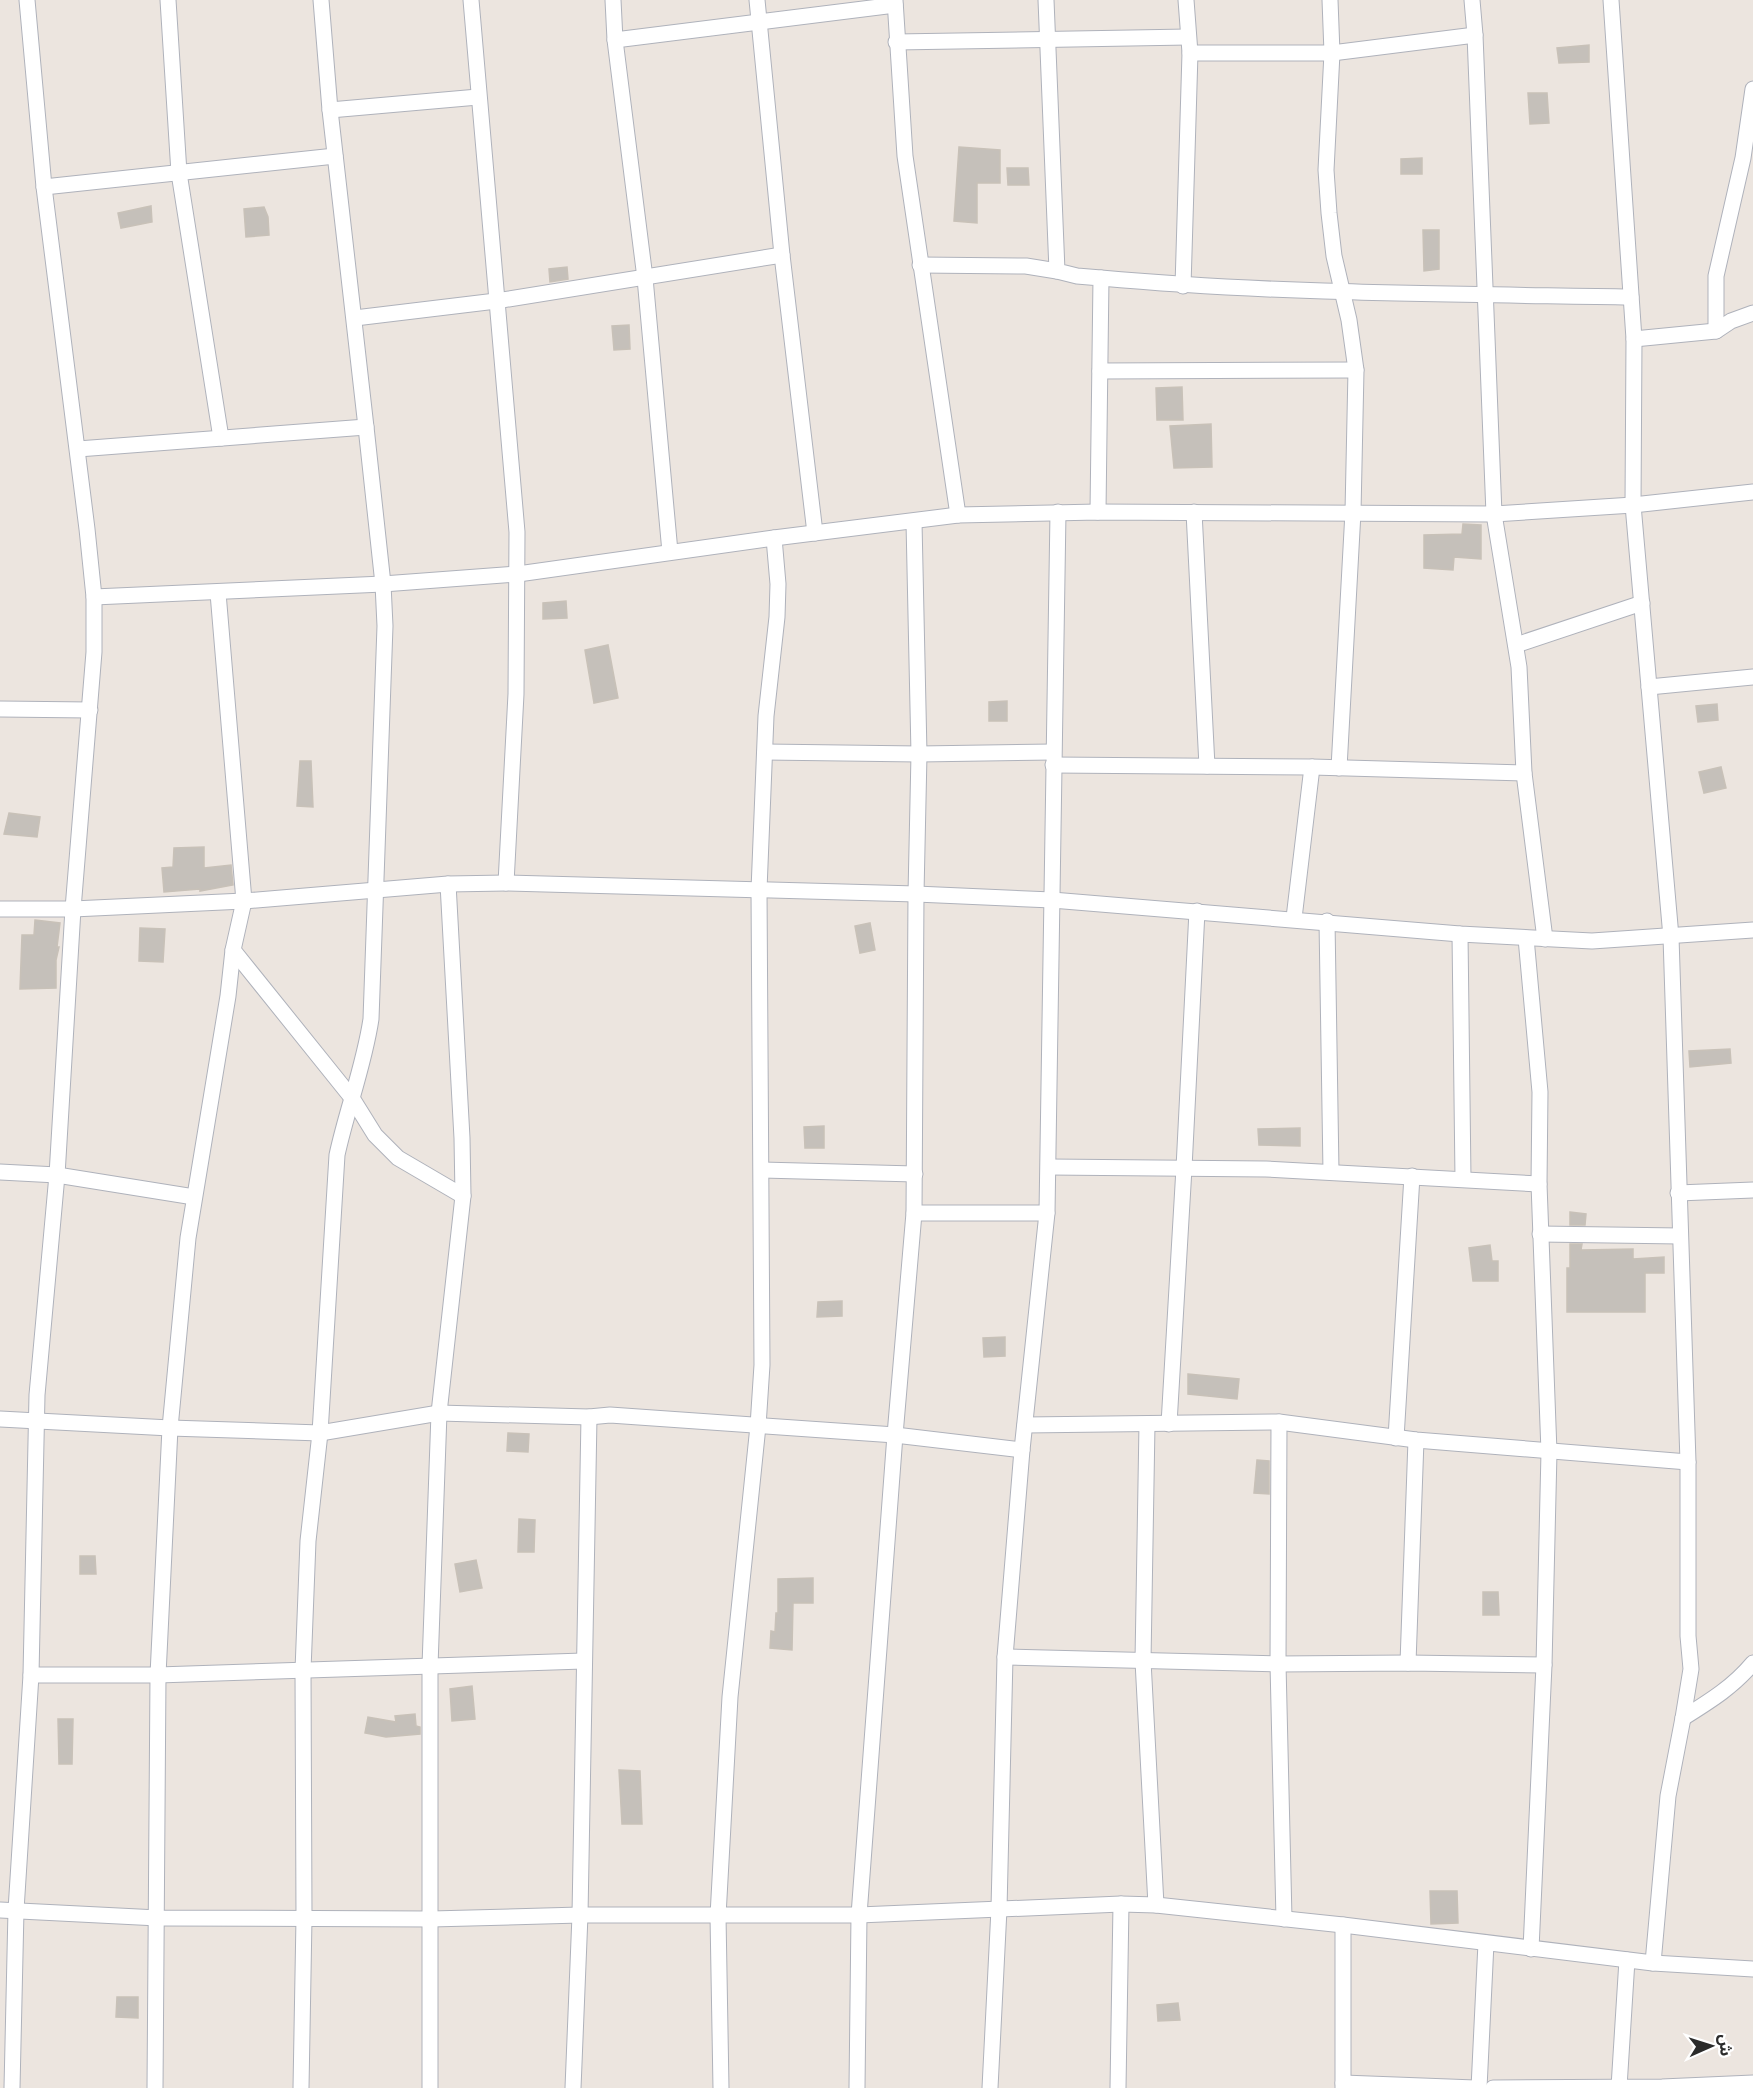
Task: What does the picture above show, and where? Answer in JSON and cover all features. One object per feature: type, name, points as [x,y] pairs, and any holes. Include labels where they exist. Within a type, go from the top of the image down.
[{"type":"street","points":[[12,2088],[16,1910],[31,1675],[36,1420],[57,1175],[73,909],[94,652],[94,597],[78,449],[44,187],[27,0]]},
{"type":"street","points":[[168,0],[179,173],[221,438]]},
{"type":"street","points":[[301,2088],[304,1918],[303,1670],[308,1540],[320,1432],[333,1188],[337,1155],[366,1051],[370,1019],[385,626],[383,584],[330,110],[321,0]]},
{"type":"street","points":[[471,0],[515,497],[518,574],[515,723],[506,884]]},
{"type":"street","points":[[613,0],[615,40],[645,278],[670,552]]},
{"type":"street","points":[[757,0],[782,255],[815,533]]},
{"type":"street","points":[[1046,0],[1057,271]]},
{"type":"street","points":[[1183,285],[1189,45],[1186,0]]},
{"type":"street","points":[[1330,0],[1332,52],[1326,170],[1334,256],[1354,345],[1356,370],[1353,512],[1339,768]]},
{"type":"street","points":[[1472,0],[1494,514],[1519,667],[1524,773],[1545,939]]},
{"type":"street","points":[[1611,0],[1634,339],[1633,505],[1671,937],[1688,1462],[1688,1636],[1691,1669],[1668,1796],[1653,1964]]},
{"type":"street","points":[[615,40],[759,23],[895,3],[905,156],[958,516]]},
{"type":"street","points":[[896,42],[1048,40],[1332,52],[1475,35]]},
{"type":"street","points":[[1716,331],[1716,276],[1741,167],[1753,89]]},
{"type":"street","points":[[330,110],[478,97]]},
{"type":"street","points":[[44,187],[335,156]]},
{"type":"street","points":[[355,318],[496,301],[782,255]]},
{"type":"street","points":[[920,265],[1026,267],[1077,276],[1183,285],[1342,292],[1631,297]]},
{"type":"street","points":[[1098,512],[1101,278]]},
{"type":"street","points":[[1634,339],[1716,331],[1744,314],[1753,313]]},
{"type":"street","points":[[1100,371],[1356,370]]},
{"type":"street","points":[[78,449],[366,427]]},
{"type":"street","points":[[94,597],[218,593],[518,574],[774,538],[958,516],[1098,512],[1494,514],[1633,505],[1753,492]]},
{"type":"street","points":[[1194,512],[1207,766]]},
{"type":"street","points":[[990,2088],[999,1909],[1005,1657],[1022,1450],[1047,1213],[1049,1167],[1058,513]]},
{"type":"street","points":[[857,2088],[859,1915],[914,1213],[919,754],[914,522]]},
{"type":"street","points":[[721,2088],[718,1916],[730,1697],[758,1426],[762,1365],[759,890],[766,716],[777,616],[778,584],[774,538]]},
{"type":"street","points":[[155,2088],[158,1675],[170,1428],[188,1238],[228,996],[233,950],[244,901],[218,593]]},
{"type":"street","points":[[1516,645],[1642,603]]},
{"type":"street","points":[[1649,687],[1753,677]]},
{"type":"street","points":[[0,709],[90,710]]},
{"type":"street","points":[[765,752],[919,754],[1207,766],[1524,773]]},
{"type":"street","points":[[1294,918],[1312,767]]},
{"type":"street","points":[[430,2088],[430,1666],[439,1413],[463,1196],[448,884]]},
{"type":"street","points":[[0,909],[73,909],[244,901],[448,884],[506,884],[916,894],[1052,900],[1294,918],[1460,934],[1592,941],[1753,930]]},
{"type":"street","points":[[1169,1424],[1197,911]]},
{"type":"street","points":[[1327,921],[1331,1172]]},
{"type":"street","points":[[1460,934],[1463,1179]]},
{"type":"street","points":[[1526,938],[1540,1092],[1540,1234],[1549,1452],[1544,1665],[1531,1949]]},
{"type":"street","points":[[233,950],[352,1098],[375,1135],[398,1158],[463,1196]]},
{"type":"street","points":[[1049,1167],[1331,1172],[1539,1184]]},
{"type":"street","points":[[762,1170],[915,1174]]},
{"type":"street","points":[[0,1172],[57,1175],[194,1197]]},
{"type":"street","points":[[1396,1438],[1412,1176]]},
{"type":"street","points":[[1678,1192],[1753,1190]]},
{"type":"street","points":[[914,1213],[1047,1213]]},
{"type":"street","points":[[1540,1234],[1680,1236]]},
{"type":"street","points":[[0,1419],[170,1428],[320,1432],[439,1413],[588,1418],[610,1415],[895,1435],[1022,1450]]},
{"type":"street","points":[[573,2088],[580,1915],[588,1418]]},
{"type":"street","points":[[1025,1425],[1279,1422],[1416,1440],[1688,1462]]},
{"type":"street","points":[[1279,1422],[1278,1664],[1284,1919]]},
{"type":"street","points":[[1148,1424],[1143,1661],[1156,1905]]},
{"type":"street","points":[[1408,1663],[1416,1440]]},
{"type":"street","points":[[1005,1657],[1278,1664],[1544,1665]]},
{"type":"street","points":[[31,1675],[158,1675],[583,1661]]},
{"type":"street","points":[[1683,1718],[1724,1692],[1753,1663]]},
{"type":"street","points":[[1118,2088],[1121,1904]]},
{"type":"street","points":[[0,1910],[158,1918],[431,1919],[580,1915],[859,1915],[1121,1904],[1156,1905],[1343,1925],[1653,1964],[1753,1969]]},
{"type":"street","points":[[1343,1925],[1343,2086],[1477,2088],[1486,1943]]},
{"type":"street","points":[[1618,2087],[1627,1960]]},
{"type":"street","points":[[1493,2088],[1662,2088],[1753,2083]]},
{"type":"building","points":[[1589,45],[1589,62],[1559,63],[1557,48]]},
{"type":"building","points":[[1528,93],[1547,93],[1549,123],[1530,124]]},
{"type":"building","points":[[959,147],[1000,150],[1000,183],[977,183],[977,223],[954,221]]},
{"type":"building","points":[[1422,158],[1422,174],[1401,174],[1401,159]]},
{"type":"building","points":[[1007,168],[1028,168],[1029,185],[1008,185]]},
{"type":"building","points":[[151,206],[152,222],[121,228],[118,213]]},
{"type":"building","points":[[264,207],[268,217],[269,235],[246,237],[244,209]]},
{"type":"building","points":[[1423,230],[1439,230],[1439,269],[1424,271]]},
{"type":"building","points":[[567,267],[568,279],[550,282],[549,269]]},
{"type":"building","points":[[629,325],[630,349],[614,350],[612,326]]},
{"type":"building","points":[[1182,387],[1183,420],[1157,420],[1156,388]]},
{"type":"building","points":[[1211,424],[1212,467],[1174,468],[1170,426]]},
{"type":"building","points":[[1463,524],[1481,525],[1481,559],[1454,557],[1453,570],[1424,568],[1424,535],[1462,534]]},
{"type":"building","points":[[566,601],[567,618],[543,619],[543,603]]},
{"type":"building","points":[[608,645],[618,698],[594,703],[585,650]]},
{"type":"building","points":[[1007,701],[1007,721],[989,721],[989,702]]},
{"type":"building","points":[[1717,704],[1718,720],[1698,722],[1696,706]]},
{"type":"building","points":[[300,761],[311,761],[313,807],[297,806]]},
{"type":"building","points":[[1721,767],[1726,788],[1704,793],[1699,772]]},
{"type":"building","points":[[9,813],[40,817],[37,837],[4,834]]},
{"type":"building","points":[[204,847],[204,868],[231,865],[233,885],[200,891],[200,889],[164,892],[162,868],[173,867],[174,848]]},
{"type":"building","points":[[35,920],[60,923],[56,988],[20,989],[22,935],[34,935]]},
{"type":"building","points":[[870,923],[875,950],[860,953],[855,926]]},
{"type":"building","points":[[140,928],[165,929],[163,962],[139,961]]},
{"type":"building","points":[[1730,1049],[1731,1063],[1690,1067],[1689,1051]]},
{"type":"building","points":[[824,1126],[824,1148],[805,1148],[804,1127]]},
{"type":"building","points":[[1300,1128],[1300,1146],[1259,1145],[1258,1129]]},
{"type":"building","points":[[1570,1212],[1586,1214],[1585,1225],[1570,1225]]},
{"type":"building","points":[[1570,1244],[1582,1244],[1581,1250],[1633,1249],[1633,1259],[1664,1257],[1664,1273],[1645,1273],[1645,1312],[1567,1312],[1567,1268],[1570,1268]]},
{"type":"building","points":[[1490,1245],[1492,1261],[1498,1261],[1498,1281],[1473,1281],[1469,1248]]},
{"type":"building","points":[[842,1301],[842,1316],[817,1317],[818,1302]]},
{"type":"building","points":[[1005,1337],[1005,1356],[984,1357],[983,1338]]},
{"type":"building","points":[[1188,1374],[1239,1379],[1237,1399],[1188,1394]]},
{"type":"building","points":[[508,1433],[529,1434],[528,1452],[507,1451]]},
{"type":"building","points":[[1257,1460],[1269,1461],[1269,1494],[1254,1493]]},
{"type":"building","points":[[519,1519],[535,1520],[534,1552],[518,1552]]},
{"type":"building","points":[[80,1556],[95,1556],[96,1574],[80,1574]]},
{"type":"building","points":[[476,1560],[482,1588],[460,1592],[455,1564]]},
{"type":"building","points":[[813,1578],[813,1603],[793,1603],[792,1650],[770,1648],[771,1631],[775,1632],[776,1613],[778,1613],[778,1579]]},
{"type":"building","points":[[1483,1592],[1498,1592],[1499,1615],[1483,1615]]},
{"type":"building","points":[[472,1686],[475,1719],[452,1721],[450,1689]]},
{"type":"building","points":[[415,1714],[416,1726],[420,1727],[420,1734],[386,1737],[365,1733],[368,1717],[396,1722],[395,1716]]},
{"type":"building","points":[[58,1719],[73,1719],[72,1764],[59,1764]]},
{"type":"building","points":[[619,1770],[640,1771],[642,1824],[622,1824]]},
{"type":"building","points":[[1430,1891],[1457,1891],[1458,1923],[1431,1924]]},
{"type":"building","points":[[117,1997],[138,1997],[138,2018],[116,2017]]},
{"type":"building","points":[[1178,2003],[1180,2020],[1158,2021],[1157,2005]]}]
